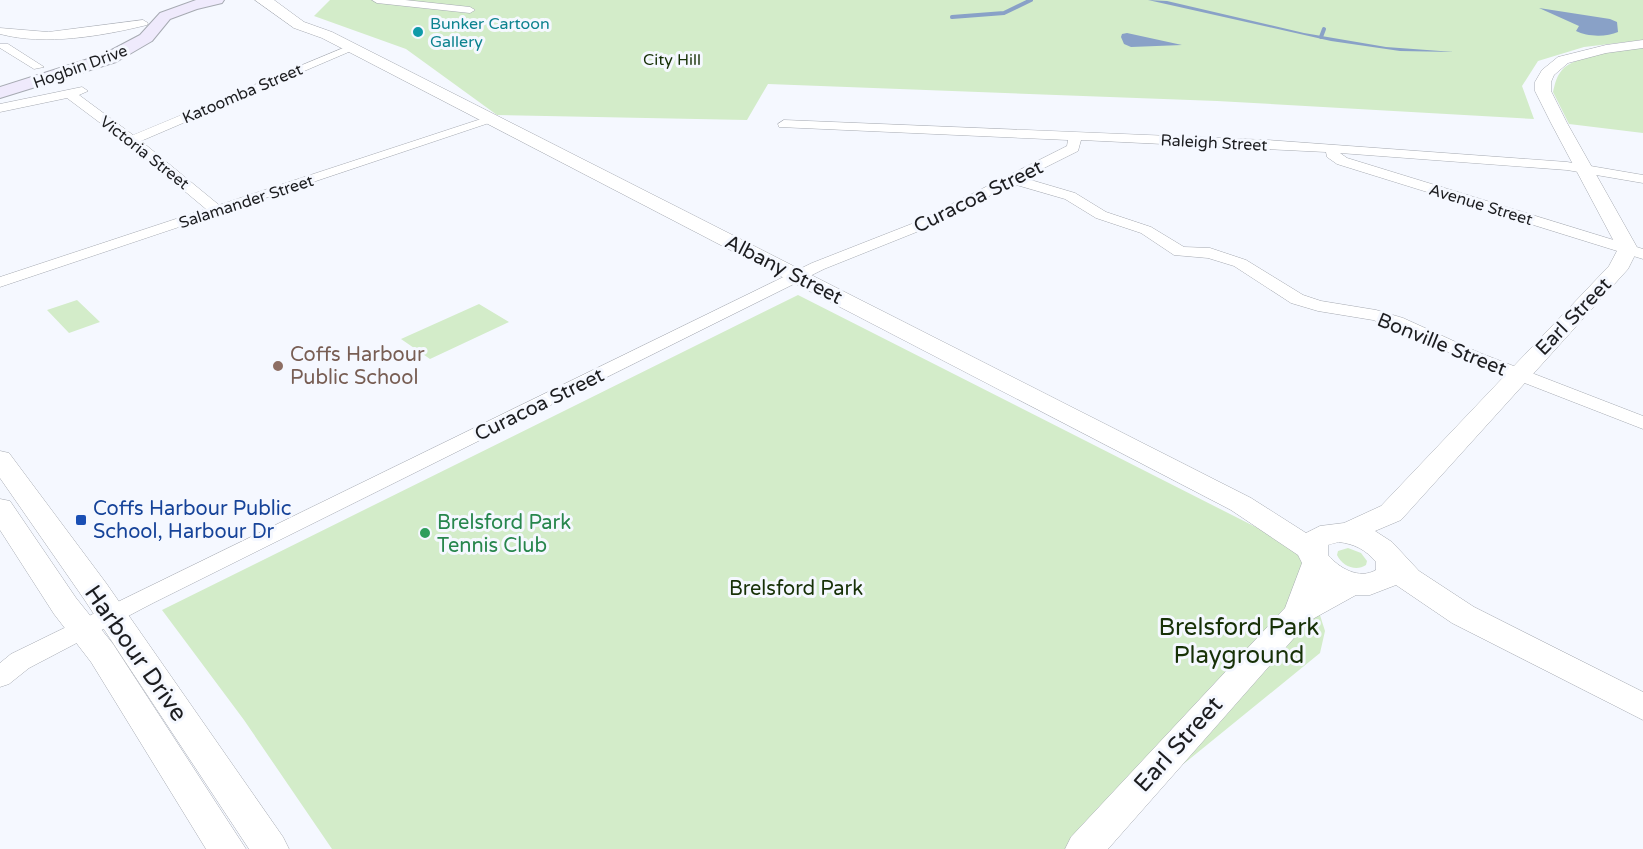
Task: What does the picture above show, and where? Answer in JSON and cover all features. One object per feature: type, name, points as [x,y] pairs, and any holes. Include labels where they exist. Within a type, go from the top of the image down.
[{"type":"main road","name":"Hogbin Drive","points":[[0,88],[111,51],[132,38],[143,23],[160,12],[198,0]]},
{"type":"main road","name":"Hogbin Drive","points":[[0,93],[110,58],[146,38],[165,16],[181,9],[217,0]]},
{"type":"street","name":"Albany Street","points":[[262,0],[276,6],[294,22],[327,35],[1241,504],[1326,544]]},
{"type":"street","name":"Albany Street","points":[[291,0],[299,15],[327,35]]},
{"type":"street","points":[[377,0],[470,10]]},
{"type":"street","points":[[0,31],[22,37],[124,28],[143,23]]},
{"type":"street","points":[[73,32],[116,34],[132,38]]},
{"type":"street","points":[[2,47],[22,37]]},
{"type":"street","points":[[1636,252],[1543,91],[1547,73],[1563,60],[1606,49],[1643,44]]},
{"type":"street","points":[[2,47],[38,67]]},
{"type":"street","name":"Katoomba Street","points":[[132,140],[352,48]]},
{"type":"street","points":[[0,108],[71,95],[85,90]]},
{"type":"street","name":"Victoria Street","points":[[71,95],[132,140],[217,211]]},
{"type":"street","name":"Salamander Street","points":[[0,282],[492,120]]},
{"type":"street","name":"Raleigh Street","points":[[784,124],[1322,148],[1586,169],[1643,179]]},
{"type":"street","name":"Curacoa Street","points":[[0,676],[20,661],[97,622],[798,276],[920,226],[1014,180],[1073,148],[1075,136]]},
{"type":"street","name":"Avenue Street","points":[[1322,148],[1342,160],[1636,252]]},
{"type":"street","name":"Bonville Street","points":[[1014,180],[1070,196],[1132,230],[1146,230],[1180,252],[1210,249],[1256,271],[1297,299],[1318,306],[1376,315],[1397,322],[1517,375],[1643,423]]},
{"type":"street","name":"Bonville Street","points":[[1132,230],[1151,225]]},
{"type":"street","name":"Earl Street","points":[[1298,613],[1326,544],[1391,513],[1517,375],[1636,252]]},
{"type":"street","name":"Harbour Drive","points":[[0,459],[97,622],[102,653],[227,849]]},
{"type":"street","name":"Harbour Drive","points":[[0,508],[97,622],[270,849]]},
{"type":"street","name":"Earl Street","points":[[1084,849],[1298,613],[1374,569],[1391,513]]},
{"type":"street","points":[[1326,544],[1331,575],[1374,569]]},
{"type":"street","points":[[1326,544],[1643,707]]},
{"type":"green space","name":"City Hill","points":[[330,0],[1643,0],[1643,40],[1584,47],[1538,61],[1522,86],[1534,119],[1217,101],[768,84],[747,120],[497,115],[406,49],[314,16]]},
{"type":"green space","points":[[1643,47],[1643,133],[1569,124],[1553,92],[1562,70],[1577,60]]},
{"type":"green space","name":"Brelsford Park","points":[[798,295],[1299,549],[1325,631],[1320,653],[1079,849],[332,849],[244,720],[162,610]]},
{"type":"green space","points":[[77,300],[100,322],[69,333],[47,310]]},
{"type":"green space","points":[[479,304],[509,322],[430,359],[401,339]]},
{"type":"green space","points":[[1348,548],[1361,553],[1367,561],[1366,565],[1354,568],[1342,562],[1337,555],[1338,551]]},
{"type":"water","points":[[1148,0],[1167,1],[1304,33],[1386,47],[1454,52],[1400,51],[1331,41]]},
{"type":"water","points":[[1539,8],[1610,19],[1617,22],[1618,32],[1597,36],[1581,33],[1576,31],[1579,26]]},
{"type":"water","points":[[1127,33],[1182,45],[1131,47],[1124,44],[1121,37],[1122,34]]},
{"type":"waterway","points":[[952,17],[1004,13],[1031,0]]},
{"type":"waterway","points":[[1321,37],[1324,29]]},
{"type":"place","name":"Bunker Cartoon Gallery","points":[[418,32]]},
{"type":"place","name":"Coffs Harbour Public School","points":[[278,366]]},
{"type":"place","name":"Coffs Harbour Public School, Harbour Dr","points":[[81,520]]},
{"type":"place","name":"Brelsford Park Tennis Club","points":[[425,533]]},
{"type":"park label","name":"Brelsford Park Playground","points":[[1239,641]]}]
